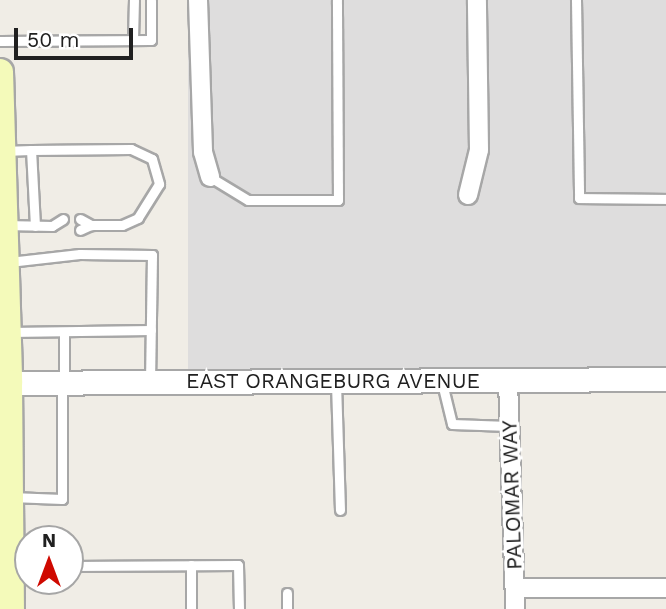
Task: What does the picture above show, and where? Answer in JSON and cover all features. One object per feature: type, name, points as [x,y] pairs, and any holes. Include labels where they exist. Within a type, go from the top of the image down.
[{"type":"main road","points":[[0,72],[1,198],[7,332],[4,383],[6,484],[12,553],[11,609]]},
{"type":"street","points":[[198,0],[202,152],[210,177]]},
{"type":"street","points":[[468,195],[479,150],[477,0]]},
{"type":"street","name":"EAST ORANGEBURG AVENUE","points":[[4,383],[666,379]]},
{"type":"street","name":"PALOMAR WAY","points":[[508,380],[515,609]]},
{"type":"street","points":[[515,589],[666,588]]},
{"type":"lane","points":[[133,40],[134,0]]},
{"type":"lane","points":[[0,41],[151,40],[151,0]]},
{"type":"lane","points":[[210,177],[248,200],[338,200],[337,0]]},
{"type":"lane","points":[[576,0],[579,198],[666,199]]},
{"type":"lane","points":[[2,151],[131,149],[152,159],[159,184],[138,218],[122,225],[91,225],[80,230]]},
{"type":"lane","points":[[31,150],[34,226]]},
{"type":"lane","points":[[52,226],[63,219]]},
{"type":"lane","points":[[80,219],[91,225]]},
{"type":"lane","points":[[4,225],[52,226],[63,230]]},
{"type":"lane","points":[[3,262],[80,254],[152,255],[150,383]]},
{"type":"lane","points":[[7,332],[151,330]]},
{"type":"lane","points":[[6,484],[62,499],[64,332]]},
{"type":"lane","points":[[336,381],[340,510]]},
{"type":"lane","points":[[442,381],[452,424],[509,426]]},
{"type":"lane","points":[[191,565],[191,609]]},
{"type":"lane","points":[[84,566],[238,565],[239,609]]},
{"type":"lane","points":[[287,593],[287,609]]},
{"type":"shaded area","points":[[188,0],[666,0],[666,373],[188,373]]}]
